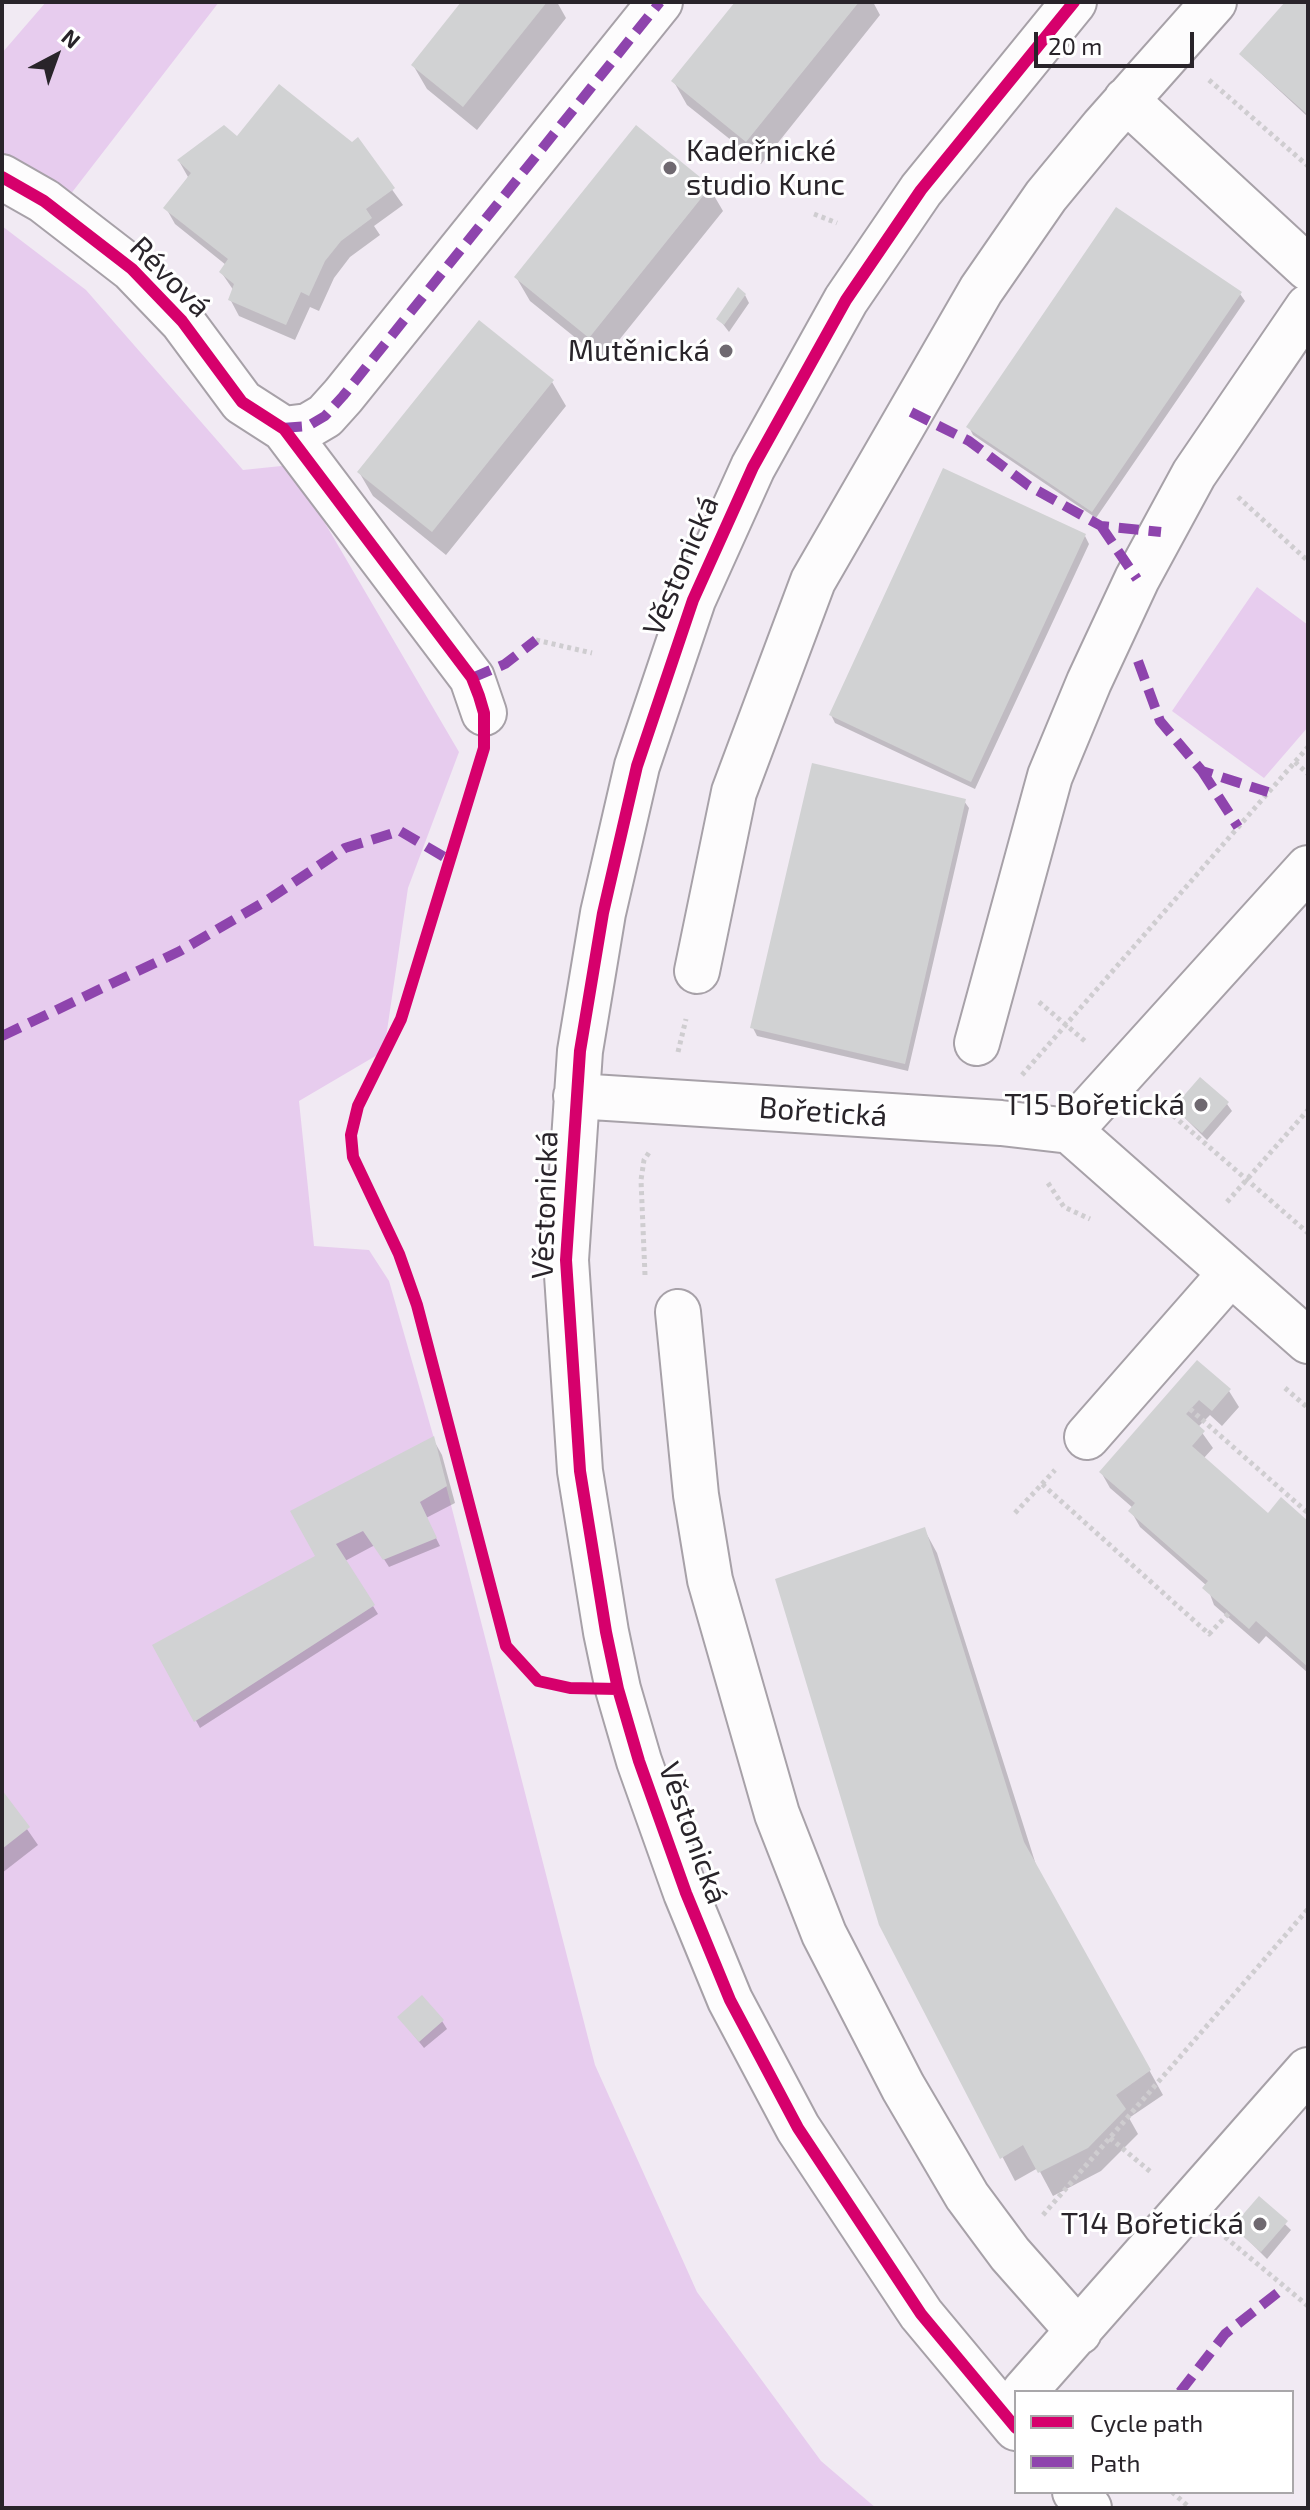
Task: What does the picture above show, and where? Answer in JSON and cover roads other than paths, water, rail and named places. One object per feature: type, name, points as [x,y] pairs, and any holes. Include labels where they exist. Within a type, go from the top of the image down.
[{"type":"street","points":[[484,713],[472,678],[284,429],[308,426],[325,416],[343,396],[660,2]]},
{"type":"street","name":"Věstonická","points":[[1014,2408],[921,2314],[798,2128],[730,2000],[643,1774],[618,1689],[580,1471],[566,1260],[576,1096],[592,975],[615,852],[650,719],[711,557],[789,399],[856,285],[931,177],[1074,2]]},
{"type":"street","points":[[697,971],[734,792],[813,581],[981,290],[1046,196],[1214,2]]},
{"type":"street","points":[[1126,100],[1308,268]]},
{"type":"street","name":"Révová","points":[[2,177],[44,201],[132,269],[182,321],[242,402],[284,429]]},
{"type":"street","points":[[977,1043],[1050,776],[1089,682],[1161,532],[1194,474],[1308,307]]},
{"type":"street","points":[[1308,868],[1070,1131],[1308,1341]]},
{"type":"street","name":"Bořetická","points":[[576,1096],[1001,1123],[1070,1131]]},
{"type":"street","points":[[1087,1437],[1230,1274]]},
{"type":"street","points":[[678,1312],[696,1495],[710,1580],[777,1814],[824,1934],[896,2074],[967,2196],[1010,2254],[1079,2332]]},
{"type":"street","points":[[1031,2390],[1308,2070]]},
{"type":"place","name":"Kadeřnické studio Kunc","points":[[670,168]]},
{"type":"place","name":"Mutěnická","points":[[726,351]]},
{"type":"place","name":"T15 Bořetická","points":[[1201,1105]]},
{"type":"place","name":"T14 Bořetická","points":[[1260,2224]]}]
